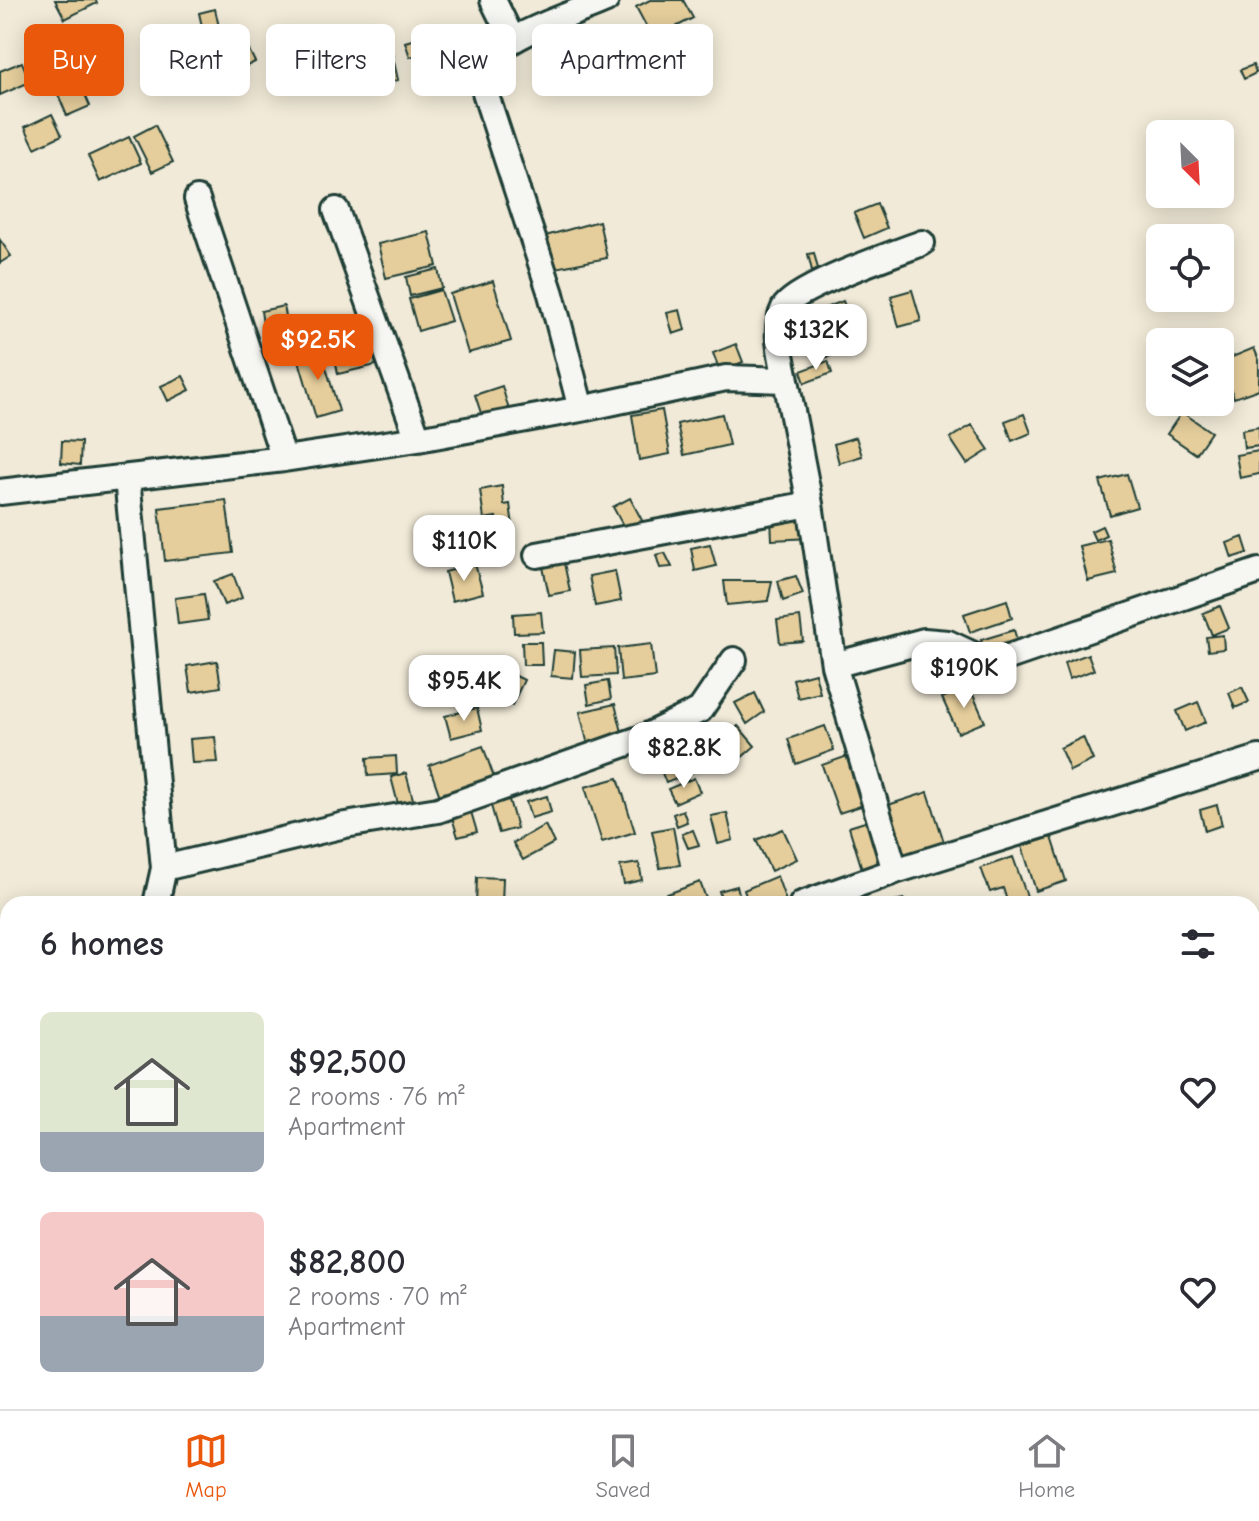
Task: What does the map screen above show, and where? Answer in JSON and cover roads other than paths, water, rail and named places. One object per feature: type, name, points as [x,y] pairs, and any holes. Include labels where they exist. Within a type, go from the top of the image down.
[{"type":"street","points":[[493,0],[505,24]]},
{"type":"street","points":[[516,37],[606,0]]},
{"type":"street","points":[[486,96],[551,294],[581,409]]},
{"type":"street","points":[[197,199],[284,459]]},
{"type":"street","points":[[336,210],[418,439]]},
{"type":"street","points":[[895,871],[834,665],[810,504],[778,333],[785,306],[809,288],[922,243]]},
{"type":"street","points":[[0,492],[284,459],[418,439],[726,378],[786,380]]},
{"type":"street","points":[[127,478],[164,868],[158,896]]},
{"type":"street","points":[[537,555],[810,504]]},
{"type":"street","points":[[834,665],[924,641],[948,643],[991,663],[1259,571]]},
{"type":"street","points":[[164,868],[345,825],[438,810],[645,737],[700,710],[734,660]]},
{"type":"street","points":[[825,896],[895,871],[1259,758]]}]
